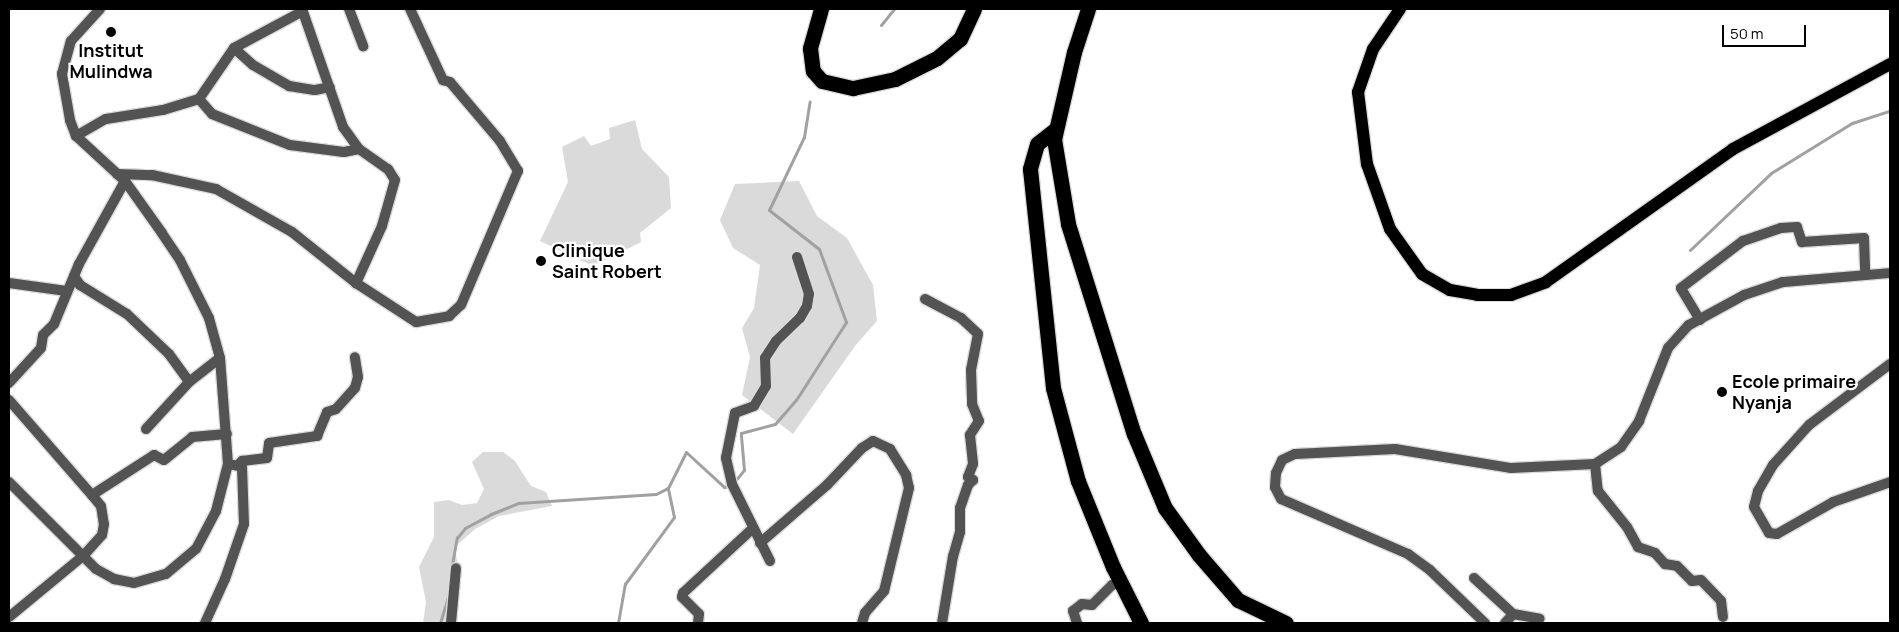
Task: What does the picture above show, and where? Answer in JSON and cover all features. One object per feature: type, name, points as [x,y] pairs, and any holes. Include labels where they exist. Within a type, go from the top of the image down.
[{"type":"highway","points":[[821,9],[810,48],[813,71],[822,81],[854,88],[895,79],[937,58],[960,39],[974,9]]},
{"type":"highway","points":[[1088,9],[1074,52],[1054,139],[1068,224],[1148,472],[1165,508],[1238,600],[1286,623]]},
{"type":"highway","points":[[1056,129],[1037,144],[1030,169],[1050,368],[1078,481],[1120,582],[1141,623]]},
{"type":"main road","points":[[1400,9],[1373,49],[1358,92],[1367,164],[1390,229],[1422,274],[1450,290],[1477,295],[1511,295],[1546,282],[1733,149],[1890,64]]},
{"type":"street","points":[[9,482],[82,556],[114,578],[134,583],[166,574],[196,550],[216,511],[233,465],[227,434],[220,358],[209,318],[180,260],[121,178],[76,136],[62,74],[71,41],[100,9]]},
{"type":"street","points":[[349,9],[363,46]]},
{"type":"street","points":[[121,178],[152,176],[216,189],[292,232],[356,283],[416,322],[449,316],[461,304],[518,171],[500,141],[450,82],[443,80],[410,9]]},
{"type":"street","points":[[76,136],[106,119],[164,110],[199,99],[234,48],[303,10],[343,127],[359,149],[388,169],[395,180],[382,226],[356,283]]},
{"type":"street","points":[[234,48],[253,66],[289,86],[315,90],[330,87]]},
{"type":"street","points":[[199,99],[212,114],[290,145],[344,152],[359,149]]},
{"type":"street","points":[[9,382],[41,348],[43,335],[54,324],[66,291],[121,178]]},
{"type":"street","points":[[1700,320],[1681,288],[1719,256],[1743,241],[1768,231],[1797,227],[1802,242],[1864,238],[1865,275]]},
{"type":"street","points":[[770,562],[752,529],[728,472],[726,458],[731,421],[735,413],[754,406],[766,386],[765,358],[776,341],[800,318],[807,306],[809,294],[797,256]]},
{"type":"street","points":[[1485,623],[1430,570],[1408,554],[1281,499],[1274,487],[1276,472],[1282,460],[1295,454],[1396,449],[1510,468],[1595,464],[1621,446],[1639,421],[1668,348],[1689,325],[1762,288],[1783,282],[1890,273]]},
{"type":"street","points":[[74,276],[80,284],[127,314],[169,354],[189,382]]},
{"type":"street","points":[[9,283],[66,291]]},
{"type":"street","points":[[926,299],[962,318],[978,334],[971,370],[972,404],[975,417],[979,421],[970,435],[972,464],[968,477],[973,480],[960,508],[960,532],[953,556],[942,623]]},
{"type":"street","points":[[233,465],[242,461],[267,458],[269,443],[317,436],[327,412],[336,409],[356,388],[358,377],[355,356]]},
{"type":"street","points":[[146,429],[189,382],[220,358]]},
{"type":"street","points":[[1890,364],[1809,425],[1773,466],[1758,490],[1754,507],[1769,532],[1777,534],[1833,502],[1890,482]]},
{"type":"street","points":[[9,400],[101,506],[104,524],[102,535],[82,556],[9,617]]},
{"type":"street","points":[[92,495],[154,455],[164,460],[192,438],[227,434]]},
{"type":"street","points":[[760,543],[827,485],[862,448],[873,441],[890,448],[906,475],[909,488],[884,591],[865,613],[862,623]]},
{"type":"street","points":[[1595,464],[1598,491],[1627,527],[1638,546],[1655,552],[1665,564],[1678,566],[1692,581],[1701,580],[1721,601],[1723,617]]},
{"type":"street","points":[[205,623],[225,579],[244,524],[245,488],[242,467],[233,465]]},
{"type":"street","points":[[698,623],[699,614],[682,597],[683,593],[752,529]]},
{"type":"street","points":[[451,623],[456,568]]},
{"type":"street","points":[[1474,578],[1513,614],[1540,618]]},
{"type":"street","points":[[1077,623],[1073,611],[1082,604],[1092,605],[1112,586],[1120,582]]},
{"type":"street","points":[[1505,623],[1513,614]]},
{"type":"shaded area","points":[[635,120],[642,149],[669,177],[671,208],[640,233],[641,242],[593,266],[540,241],[568,182],[562,147],[584,136],[591,146],[610,139],[609,128]]},
{"type":"shaded area","points":[[799,181],[817,216],[847,238],[873,285],[877,321],[855,346],[793,434],[742,395],[750,357],[742,328],[754,308],[760,265],[733,248],[720,220],[735,184]]},
{"type":"shaded area","points":[[483,452],[503,452],[515,461],[531,486],[546,492],[552,506],[499,516],[475,529],[455,547],[461,588],[446,623],[423,623],[426,602],[419,567],[434,537],[434,502],[449,500],[462,505],[477,503],[484,489],[472,462]]},
{"type":"waterway","points":[[881,25],[894,9]]},
{"type":"waterway","points":[[735,481],[744,470],[741,433],[775,424],[796,400],[846,322],[819,249],[769,210],[804,137],[810,101]]},
{"type":"waterway","points":[[1690,250],[1771,173],[1852,123],[1890,111]]},
{"type":"waterway","points":[[618,623],[625,584],[674,517],[668,488],[686,452],[724,487],[730,485]]},
{"type":"waterway","points":[[450,576],[457,538],[465,528],[491,514],[518,503],[656,494],[668,488]]},
{"type":"waterway","points":[[440,623],[449,593]]},
{"type":"place","name":"Institut Mulindwa","points":[[111,32]]},
{"type":"place","name":"Clinique Saint Robert","points":[[541,261]]},
{"type":"place","name":"Ecole primaire Nyanja","points":[[1722,392]]}]
